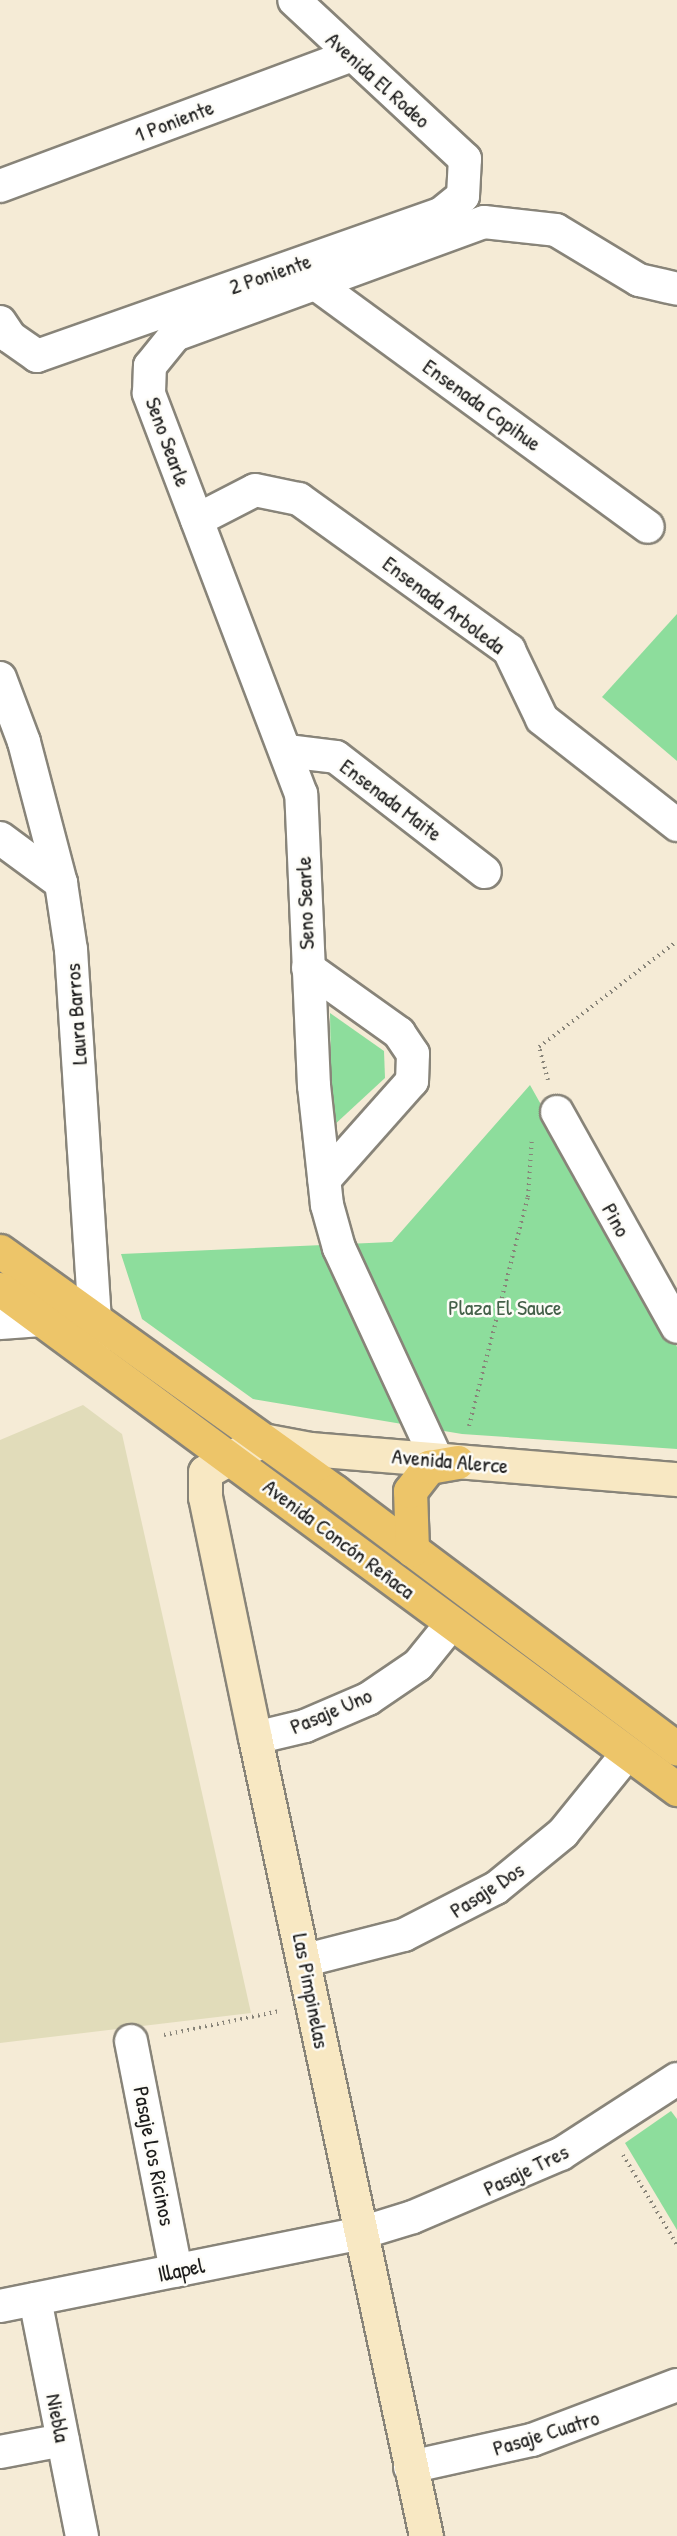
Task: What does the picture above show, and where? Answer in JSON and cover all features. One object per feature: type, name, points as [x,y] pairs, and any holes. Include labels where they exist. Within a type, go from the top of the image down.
[{"type":"main road","name":"Avenida Concón Reñaca","points":[[0,1251],[412,1550],[677,1749]]},
{"type":"main road","name":"Avenida Concón Reñaca","points":[[0,1289],[627,1755],[677,1789]]},
{"type":"main road","points":[[412,1550],[410,1491],[429,1467],[448,1461]]},
{"type":"street","name":"Avenida El Rodeo","points":[[294,0],[349,56],[465,159]]},
{"type":"street","name":"1 Poniente","points":[[0,186],[349,56]]},
{"type":"street","name":"2 Poniente","points":[[0,322],[10,337],[37,356],[442,213],[463,196],[465,159]]},
{"type":"street","name":"Seno Searle","points":[[448,1461],[339,1248],[324,1180],[308,968],[301,794],[287,751],[149,393],[156,353],[175,334],[316,284],[460,227],[509,221],[556,230],[639,280],[677,289]]},
{"type":"street","name":"Ensenada Copihue","points":[[316,284],[648,527]]},
{"type":"street","name":"Ensenada Arboleda","points":[[197,520],[255,490],[299,499],[508,650],[542,719],[677,825]]},
{"type":"street","name":"Laura Barros","points":[[0,678],[24,742],[61,883],[86,1141],[95,1359]]},
{"type":"street","name":"Ensenada Maite","points":[[287,751],[336,757],[485,872]]},
{"type":"street","points":[[0,838],[61,883]]},
{"type":"street","name":"Seno Searle","points":[[308,968],[399,1033],[413,1054],[412,1081],[324,1180]]},
{"type":"street","name":"Pino","points":[[557,1112],[677,1327]]},
{"type":"street","points":[[0,1323],[42,1320]]},
{"type":"street","points":[[228,1457],[262,1440]]},
{"type":"street","name":"Avenida Alerce","points":[[262,1440],[448,1461],[677,1479]]},
{"type":"street","name":"Las Pimpinelas","points":[[228,1457],[205,1472],[205,1497],[255,1738],[306,1960],[312,2001],[426,2536]]},
{"type":"street","name":"Pasaje Uno","points":[[255,1738],[305,1726],[368,1699],[418,1665],[452,1623]]},
{"type":"street","name":"Pasaje Dos","points":[[306,1960],[404,1935],[496,1888],[563,1833],[627,1755]]},
{"type":"street","name":"Pasaje Los Ricinos","points":[[131,2041],[176,2271]]},
{"type":"street","name":"Pasaje Tres","points":[[361,2233],[512,2178],[607,2128],[677,2079]]},
{"type":"street","name":"Illapel","points":[[0,2306],[361,2233]]},
{"type":"street","name":"Niebla","points":[[35,2300],[82,2536]]},
{"type":"street","name":"Pasaje Cuatro","points":[[410,2467],[532,2440],[677,2385]]},
{"type":"street","points":[[0,2452],[63,2440]]},
{"type":"path","points":[[473,1413],[528,1197],[533,1134],[557,1112],[539,1047],[677,941]]},
{"type":"path","points":[[131,2041],[254,2020],[312,2001]]},
{"type":"path","points":[[607,2128],[677,2245]]},
{"type":"shaded area","points":[[83,1405],[122,1434],[251,2013],[0,2043],[0,1440]]},
{"type":"green space","points":[[677,614],[677,761],[602,697]]},
{"type":"green space","points":[[330,1013],[384,1051],[385,1078],[332,1127]]},
{"type":"green space","name":"Plaza El Sauce","points":[[530,1085],[677,1347],[677,1449],[462,1434],[253,1399],[142,1319],[121,1254],[392,1242]]},
{"type":"green space","points":[[671,2111],[677,2119],[677,2230],[625,2143]]}]
